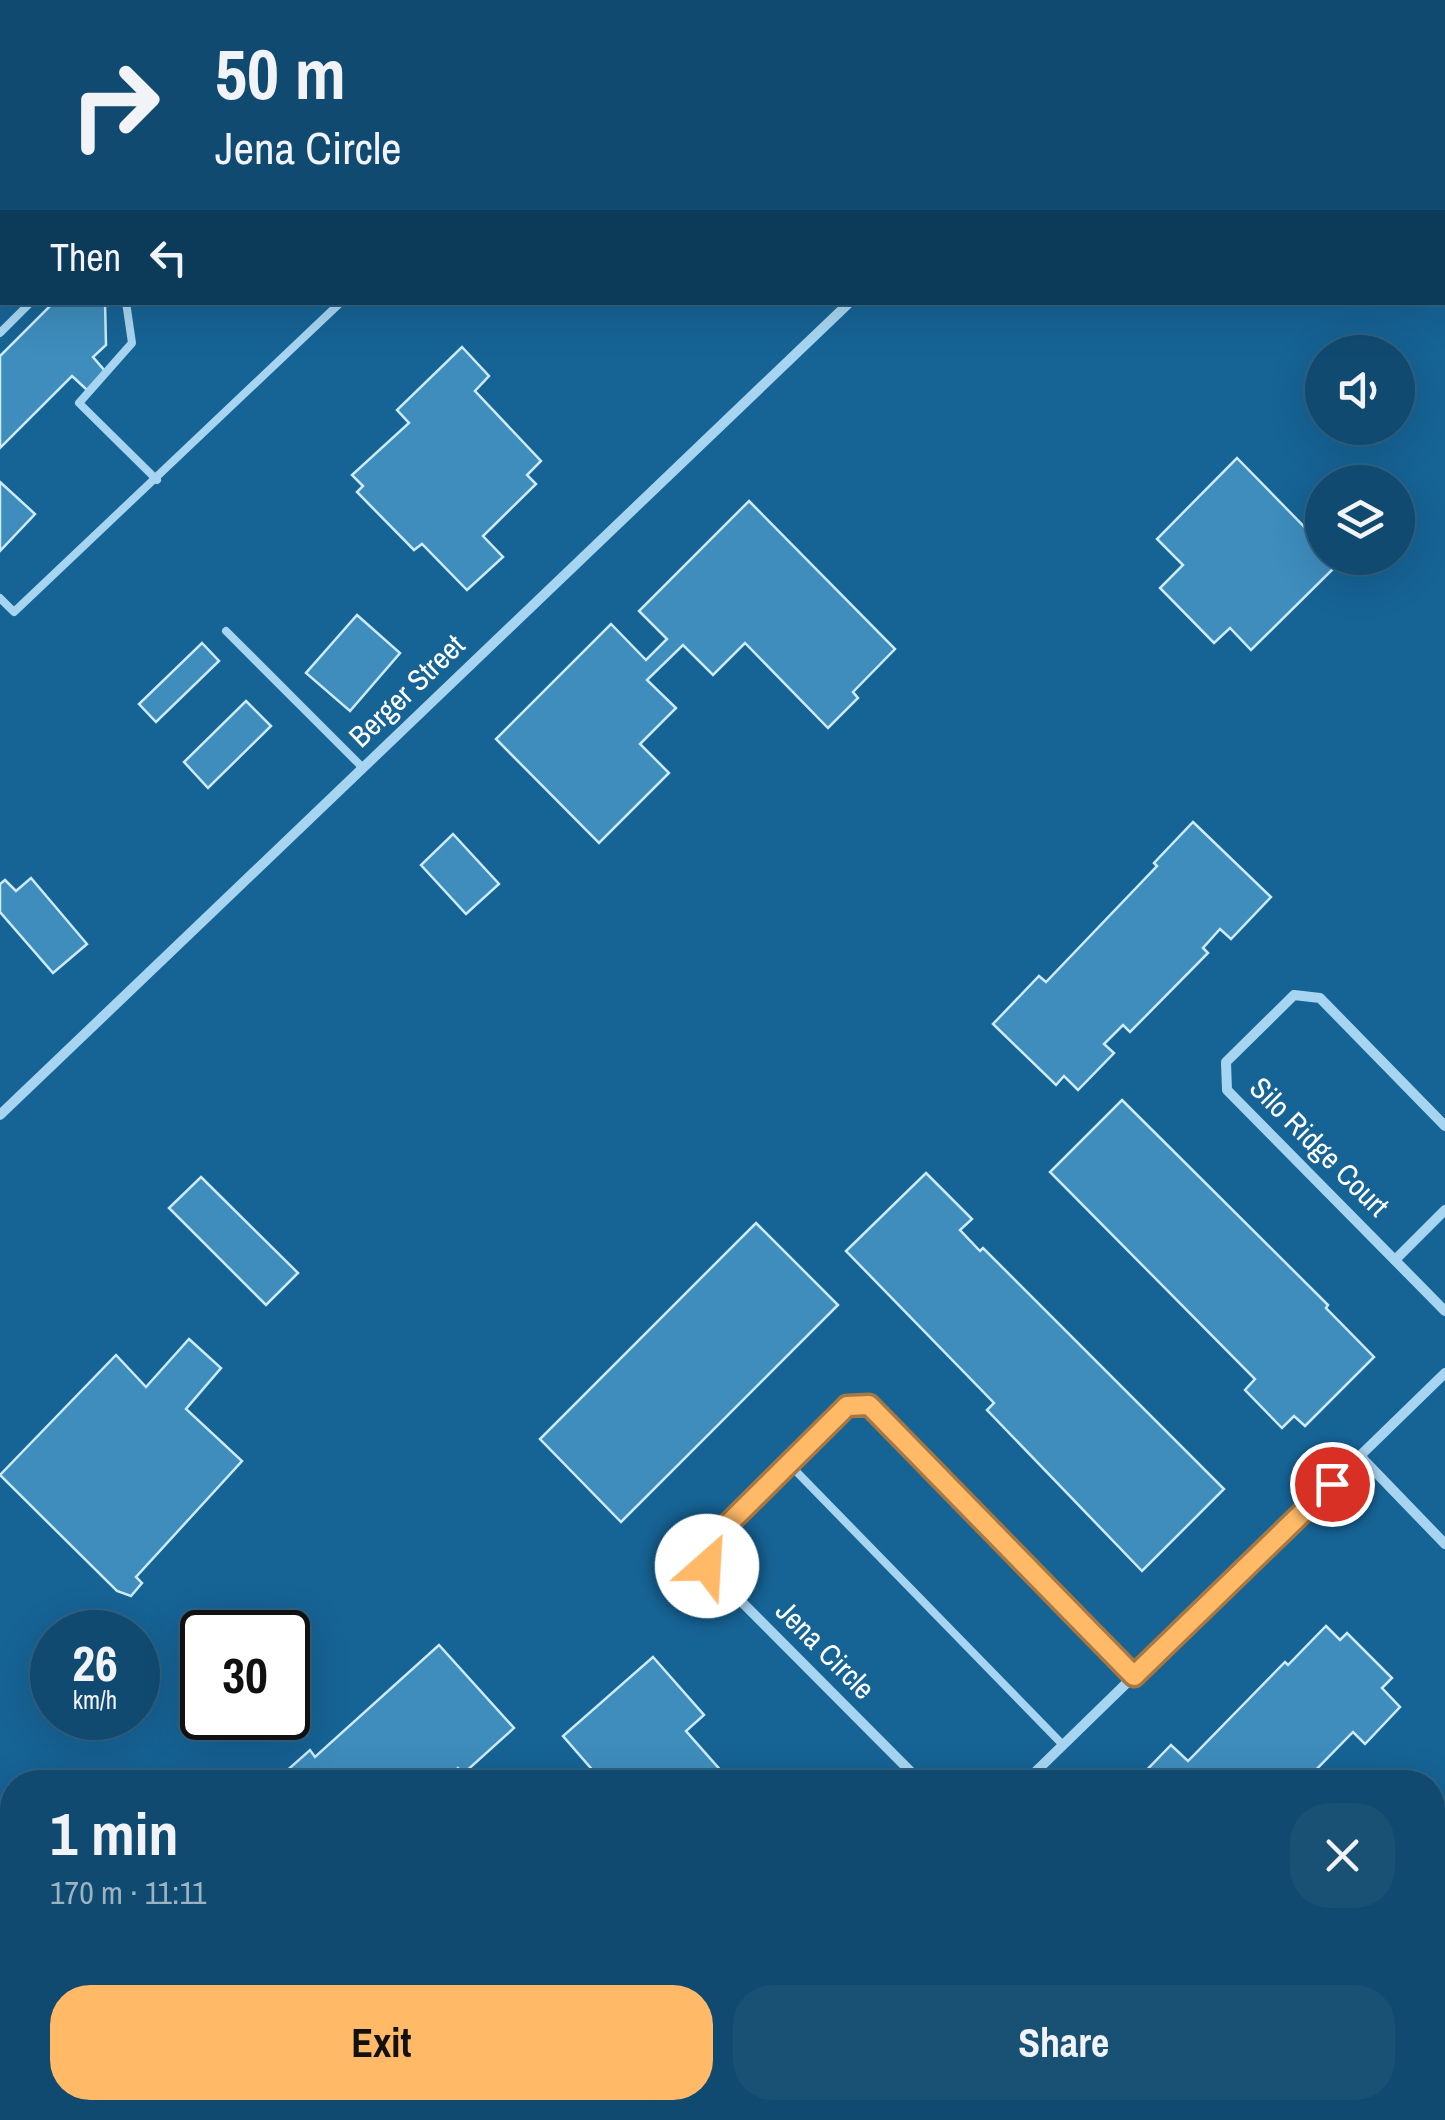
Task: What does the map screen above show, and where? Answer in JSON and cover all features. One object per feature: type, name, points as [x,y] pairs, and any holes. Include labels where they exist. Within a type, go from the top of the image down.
[{"type":"street","name":"Berger Street","points":[[0,1115],[847,305]]},
{"type":"street","name":"Silo Ridge Court","points":[[1445,1126],[1320,998],[1294,995],[1226,1062],[1227,1090],[1445,1311]]},
{"type":"street","name":"Silo Ridge Court","points":[[1395,1260],[1445,1210]]},
{"type":"street","points":[[1037,1770],[1445,1373]]},
{"type":"street","name":"Jena Circle","points":[[909,1770],[707,1566],[706,1546],[847,1406],[869,1405],[1134,1676]]},
{"type":"street","points":[[1360,1456],[1445,1544]]},
{"type":"lane","points":[[0,333],[28,305]]},
{"type":"lane","points":[[126,305],[132,343],[78,403],[157,480]]},
{"type":"lane","points":[[0,598],[14,612],[338,305]]},
{"type":"lane","points":[[226,631],[363,768]]},
{"type":"lane","points":[[789,1464],[1063,1745]]},
{"type":"building","points":[[51,305],[105,305],[106,345],[93,357],[105,371],[87,390],[72,376],[0,448],[0,356]]},
{"type":"building","points":[[462,347],[489,376],[475,391],[541,461],[527,475],[536,484],[483,536],[503,557],[467,590],[422,544],[414,550],[357,492],[363,486],[352,475],[409,423],[397,410]]},
{"type":"building","points":[[1237,458],[1305,528],[1305,575],[1327,575],[1251,650],[1230,628],[1214,643],[1160,588],[1183,565],[1157,539]]},
{"type":"building","points":[[0,482],[35,514],[0,551]]},
{"type":"building","points":[[749,501],[895,649],[853,692],[858,698],[828,728],[745,643],[713,675],[683,645],[647,680],[676,708],[640,744],[669,773],[599,843],[496,739],[611,624],[646,660],[667,639],[639,611]]},
{"type":"building","points":[[357,615],[400,653],[350,711],[306,673]]},
{"type":"building","points":[[202,643],[219,661],[156,722],[139,704]]},
{"type":"building","points":[[246,701],[271,726],[208,788],[184,762]]},
{"type":"building","points":[[1193,822],[1271,897],[1231,939],[1220,929],[1203,948],[1208,953],[1130,1032],[1123,1025],[1104,1044],[1114,1053],[1078,1090],[1064,1076],[1056,1085],[993,1024],[1039,976],[1046,982],[1157,866],[1154,863]]},
{"type":"building","points":[[453,834],[499,884],[466,914],[421,865]]},
{"type":"building","points":[[31,878],[87,944],[53,973],[0,912],[0,884],[5,880],[16,891]]},
{"type":"building","points":[[1122,1100],[1328,1305],[1326,1308],[1374,1357],[1305,1426],[1294,1416],[1282,1428],[1245,1390],[1255,1379],[1050,1172]]},
{"type":"building","points":[[926,1173],[972,1219],[960,1230],[980,1251],[983,1248],[1224,1489],[1142,1571],[987,1410],[994,1403],[846,1251]]},
{"type":"building","points":[[201,1177],[298,1273],[266,1305],[169,1208]]},
{"type":"building","points":[[756,1223],[838,1305],[621,1522],[540,1439]]},
{"type":"building","points":[[189,1339],[221,1368],[186,1409],[242,1461],[136,1577],[142,1583],[131,1596],[117,1591],[0,1475],[116,1355],[146,1387]]},
{"type":"building","points":[[1326,1626],[1340,1640],[1347,1633],[1392,1678],[1382,1688],[1400,1707],[1365,1744],[1353,1732],[1316,1770],[1147,1770],[1171,1745],[1188,1761],[1285,1662],[1288,1665]]},
{"type":"building","points":[[439,1645],[514,1728],[467,1770],[288,1770],[310,1750],[315,1757]]},
{"type":"building","points":[[653,1657],[704,1715],[686,1731],[720,1770],[593,1770],[563,1736]]},
{"type":"route","points":[[707,1566],[706,1546],[847,1406],[869,1405],[1134,1676],[1332,1484]]}]
